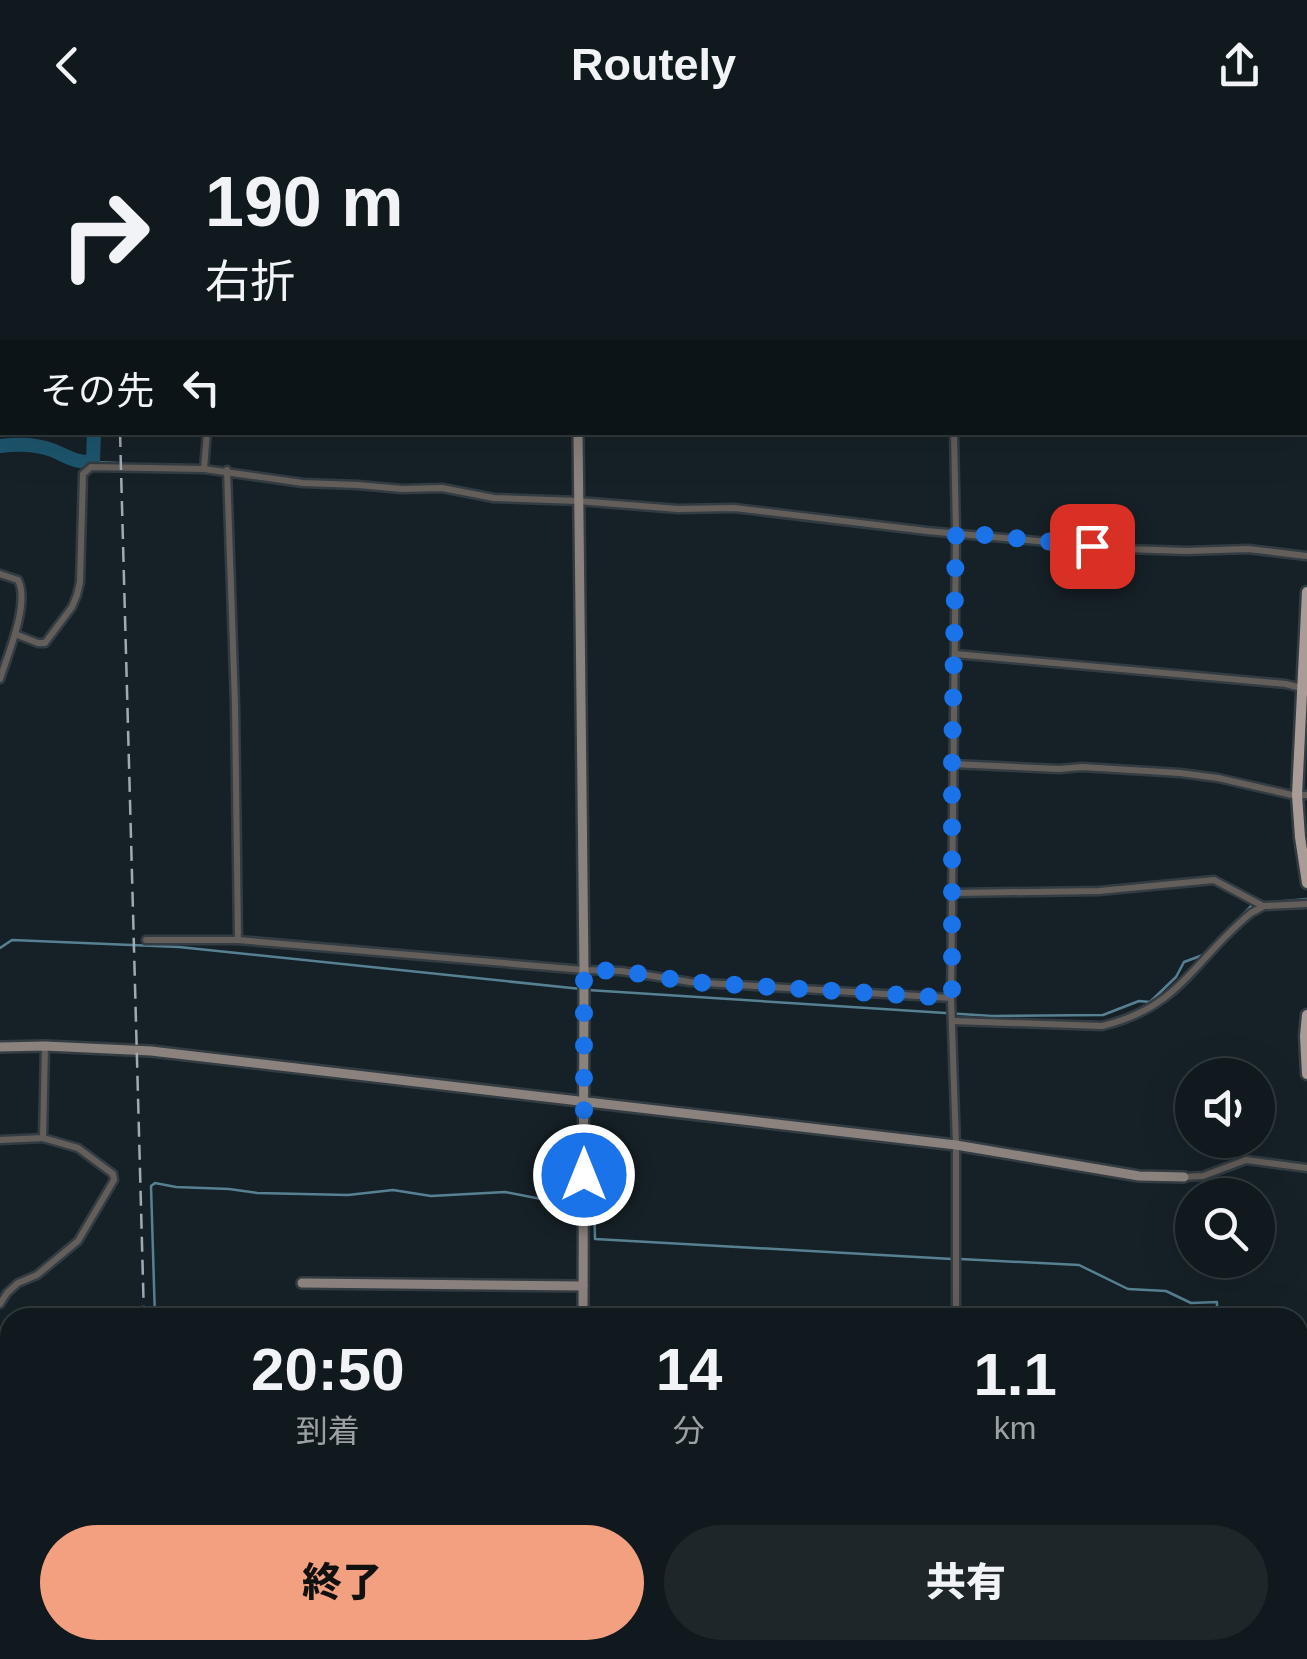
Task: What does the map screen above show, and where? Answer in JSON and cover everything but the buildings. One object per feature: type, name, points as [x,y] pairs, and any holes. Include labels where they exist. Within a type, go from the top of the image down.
[{"type":"main road","points":[[1307,592],[1298,822],[1307,882]]},
{"type":"main road","points":[[1307,1015],[1307,1074]]},
{"type":"street","points":[[204,469],[207,435]]},
{"type":"street","points":[[578,435],[583,1308]]},
{"type":"street","points":[[954,435],[952,1021],[956,1308]]},
{"type":"street","points":[[15,634],[45,643],[72,608],[80,582],[83,474],[91,467],[227,470],[303,484],[442,488],[494,498],[678,509],[734,508],[1125,549],[1248,549],[1307,556]]},
{"type":"street","points":[[227,470],[238,940]]},
{"type":"street","points":[[0,574],[13,577],[22,592],[15,634],[0,678]]},
{"type":"street","points":[[954,654],[1305,688]]},
{"type":"street","points":[[952,764],[1180,772],[1302,795]]},
{"type":"street","points":[[952,893],[1098,891],[1214,880],[1264,906],[1307,904]]},
{"type":"street","points":[[952,1021],[1102,1026],[1125,1021],[1168,997],[1241,922],[1264,906]]},
{"type":"street","points":[[146,940],[238,940],[638,973],[690,982],[952,998]]},
{"type":"street","points":[[42,1138],[45,1046]]},
{"type":"street","points":[[0,1047],[152,1051],[956,1144],[1139,1176],[1203,1176],[1246,1160],[1307,1168]]},
{"type":"street","points":[[0,1140],[42,1138],[78,1148],[112,1174],[114,1180],[78,1242],[38,1275],[18,1283],[0,1304]]},
{"type":"street","points":[[302,1283],[584,1286]]},
{"type":"waterway","points":[[0,446],[40,447],[93,462],[94,435]]},
{"type":"waterway","points":[[93,462],[118,463]]},
{"type":"waterway","points":[[1264,903],[1307,899]]},
{"type":"waterway","points":[[588,990],[992,1016],[1103,1015],[1139,1001],[1150,1002],[1176,977],[1184,962],[1203,955],[1256,904]]},
{"type":"waterway","points":[[0,948],[12,940],[179,947],[581,989]]},
{"type":"waterway","points":[[155,1308],[151,1186],[155,1183],[257,1193],[348,1195],[393,1190],[431,1196],[505,1192],[541,1199],[578,1199]]},
{"type":"waterway","points":[[590,1200],[594,1200],[595,1239],[952,1259]]},
{"type":"waterway","points":[[960,1259],[1079,1265],[1128,1289],[1166,1291],[1191,1303],[1217,1302],[1217,1308]]},
{"type":"railway","points":[[120,435],[144,1308]]},
{"type":"route","points":[[584,1175],[584,970],[622,971],[690,982],[952,998],[956,532],[1092,546]]}]
